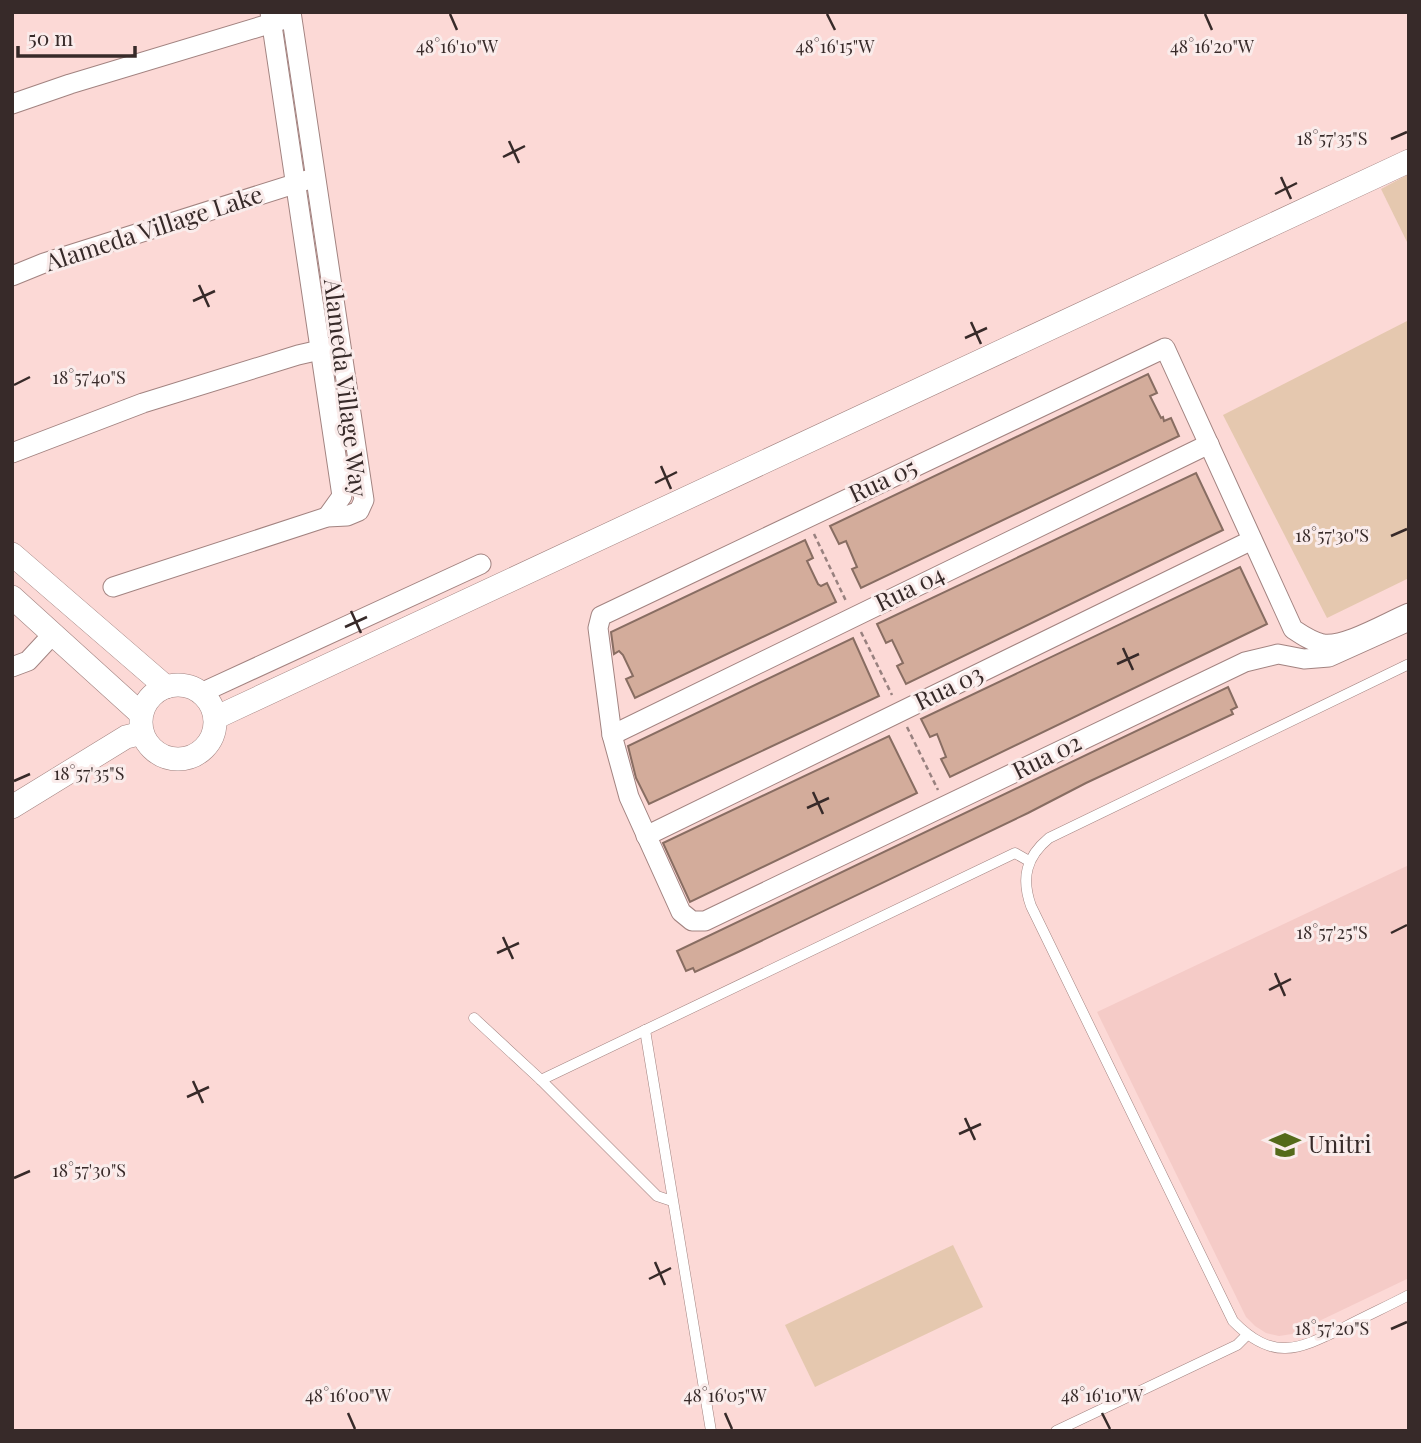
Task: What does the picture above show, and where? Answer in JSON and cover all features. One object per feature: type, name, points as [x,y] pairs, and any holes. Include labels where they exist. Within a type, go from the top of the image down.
[{"type":"street","points":[[12,104],[271,17],[291,15]]},
{"type":"street","name":"Alameda Village Way","points":[[291,15],[364,500],[359,511],[347,516],[327,517]]},
{"type":"street","name":"Alameda Village Way","points":[[271,17],[342,496],[327,517]]},
{"type":"street","points":[[215,718],[1409,161]]},
{"type":"street","name":"Alameda Village Lake","points":[[12,276],[44,263],[316,178]]},
{"type":"street","points":[[12,453],[143,403],[298,355],[341,345]]},
{"type":"street","name":"Rua 05","points":[[611,735],[598,628],[601,616],[1165,348],[1209,444]]},
{"type":"street","points":[[1209,444],[1252,540],[1301,634],[1304,659]]},
{"type":"street","name":"Rua 04","points":[[611,735],[1209,444]]},
{"type":"street","points":[[113,587],[327,517]]},
{"type":"street","name":"Rua 03","points":[[646,836],[1252,540]]},
{"type":"street","points":[[12,554],[166,687]]},
{"type":"street","points":[[201,693],[481,564]]},
{"type":"street","points":[[12,597],[141,724],[146,743],[161,755],[181,759],[199,752],[212,737],[215,718],[208,700],[201,693],[185,685],[166,687],[151,696],[141,724],[126,737],[12,807]]},
{"type":"street","points":[[1301,634],[1325,644],[1342,642],[1409,612]]},
{"type":"street","name":"Rua 02","points":[[646,836],[681,912],[692,921],[705,921],[1245,662],[1278,654],[1304,659],[1329,657],[1409,621]]},
{"type":"street","points":[[12,667],[28,661],[52,634]]},
{"type":"street","points":[[1278,654],[1301,634]]},
{"type":"street","points":[[611,735],[629,797],[646,836]]},
{"type":"lane","points":[[1409,664],[1049,838],[1037,848],[1029,861],[1025,876],[1031,906],[1233,1321],[1248,1335],[1265,1345],[1284,1349],[1304,1347],[1409,1295]]},
{"type":"lane","points":[[541,1080],[1015,853],[1029,861]]},
{"type":"lane","points":[[474,1018],[657,1195],[672,1201]]},
{"type":"lane","points":[[645,1030],[711,1431]]},
{"type":"lane","points":[[1056,1431],[1237,1345],[1248,1335]]},
{"type":"path","points":[[806,517],[945,806]]},
{"type":"shaded area","points":[[1409,174],[1409,246],[1381,189]]},
{"type":"shaded area","points":[[1409,320],[1409,578],[1327,618],[1223,415]]},
{"type":"shaded area","name":"Unitri","points":[[1409,865],[1409,1278],[1292,1334],[1279,1336],[1266,1333],[1246,1317],[1097,1012]]},
{"type":"shaded area","points":[[953,1245],[983,1307],[815,1387],[785,1325]]},
{"type":"building","points":[[1148,374],[1157,393],[1150,396],[1161,418],[1163,417],[1164,421],[1171,418],[1179,436],[861,588],[852,569],[857,567],[846,541],[839,544],[830,526]]},
{"type":"building","points":[[1196,473],[1223,530],[906,684],[897,666],[903,663],[892,640],[886,643],[877,624]]},
{"type":"building","points":[[805,540],[813,558],[807,561],[818,584],[821,586],[827,583],[836,602],[635,698],[626,679],[633,676],[623,655],[619,651],[614,654],[611,632]]},
{"type":"building","points":[[1240,567],[1267,624],[950,777],[941,759],[946,757],[937,734],[930,737],[921,719]]},
{"type":"building","points":[[853,638],[879,696],[649,804],[636,778],[628,746]]},
{"type":"building","points":[[1228,687],[1237,707],[1231,710],[1233,714],[738,952],[695,972],[693,968],[686,971],[677,951]]},
{"type":"building","points":[[889,736],[917,793],[690,902],[663,843]]},
{"type":"place","name":"Unitri","points":[[1285,1145]]}]
